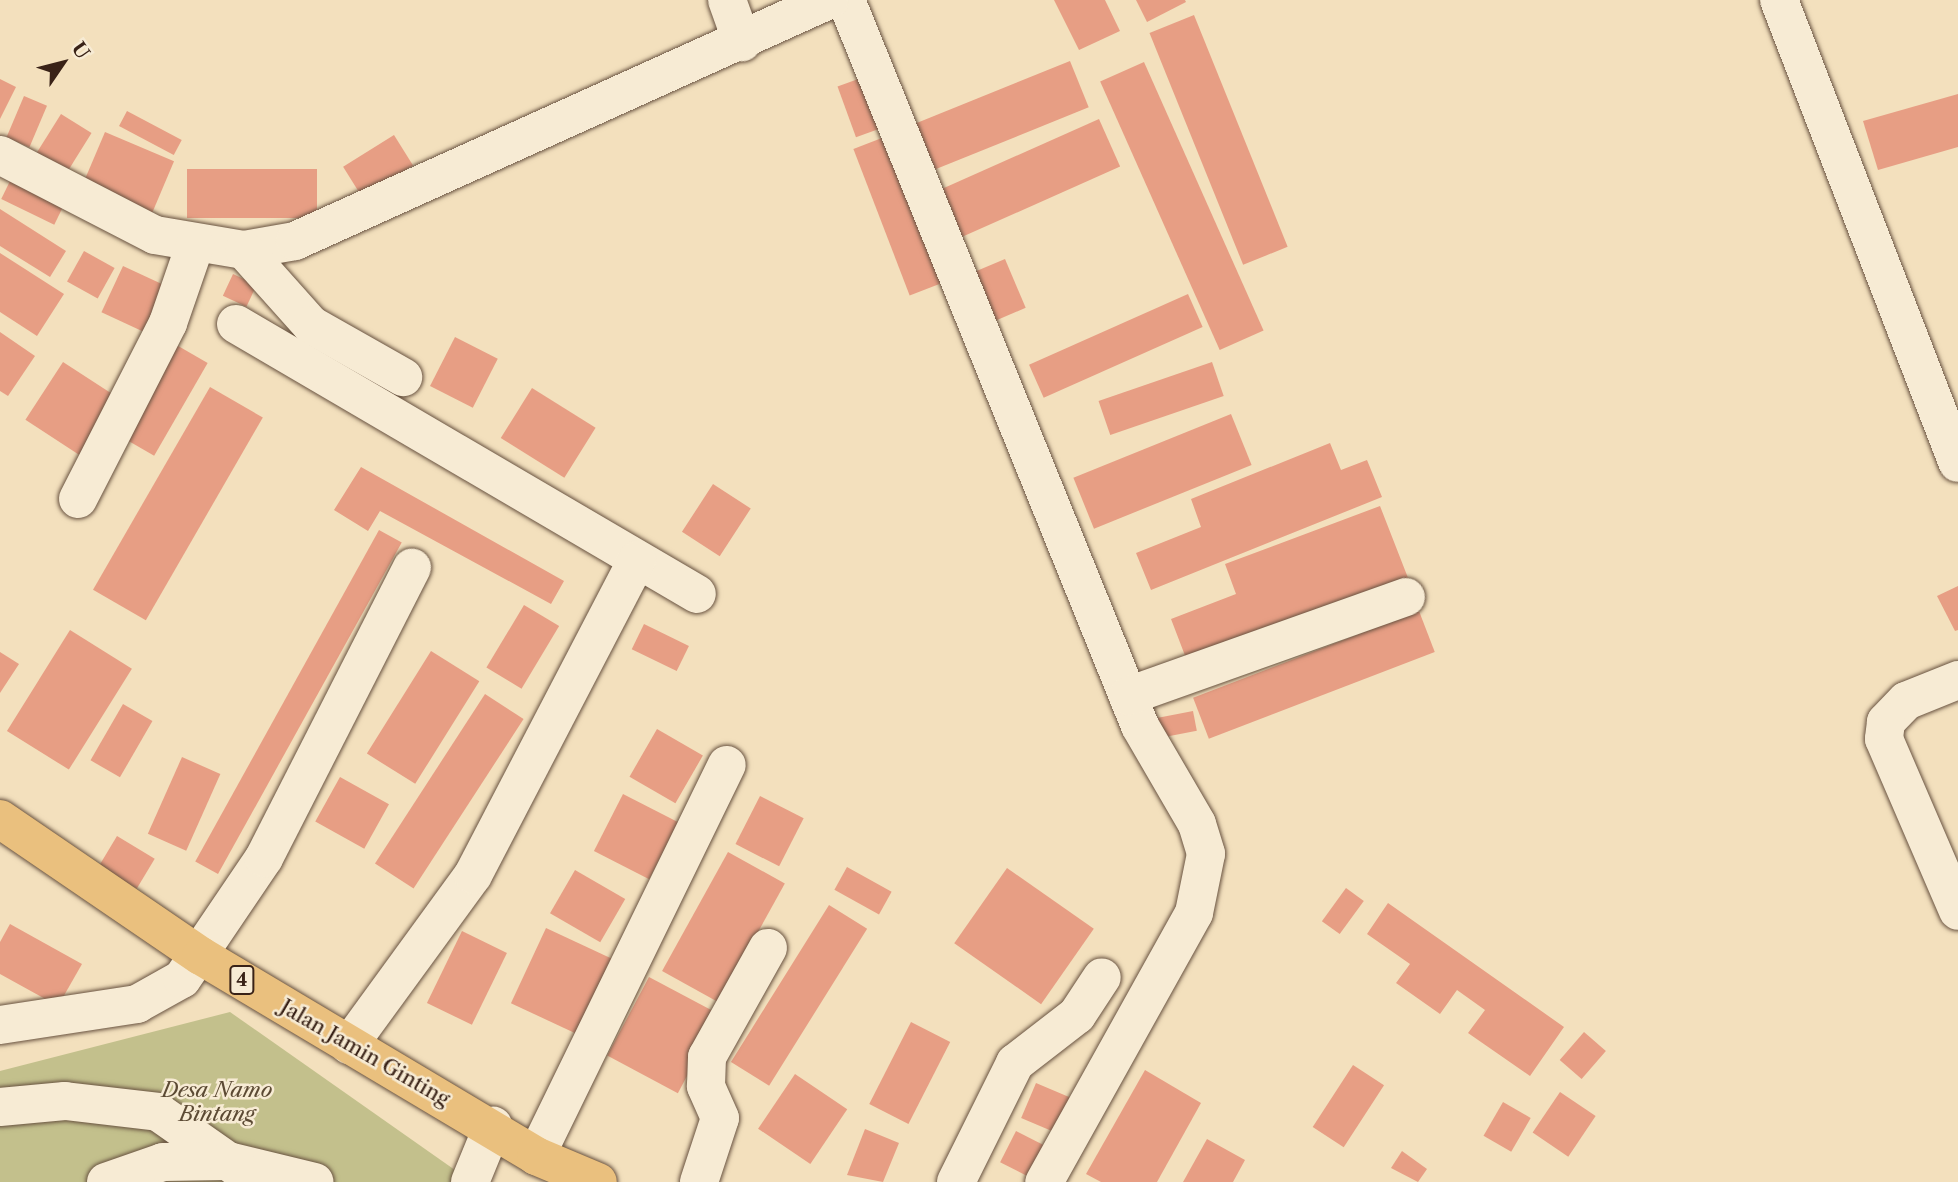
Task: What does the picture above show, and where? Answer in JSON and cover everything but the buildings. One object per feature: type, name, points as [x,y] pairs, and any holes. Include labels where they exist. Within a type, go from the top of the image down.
[{"type":"highway","name":"Jalan Jamin Ginting","points":[[0,819],[201,956],[349,1045],[493,1126],[567,1173]]},
{"type":"street","points":[[727,0],[742,42]]},
{"type":"street","points":[[0,155],[155,235],[195,245],[244,250],[295,241],[742,42],[829,0]]},
{"type":"street","points":[[846,0],[1128,696],[1159,765],[1197,824],[1208,871],[1194,913],[1044,1182]]},
{"type":"street","points":[[1779,0],[1958,463]]},
{"type":"street","points":[[78,499],[168,323],[195,245]]},
{"type":"street","points":[[244,250],[311,325],[403,377]]},
{"type":"street","points":[[236,324],[697,594]]},
{"type":"street","points":[[349,1045],[473,875],[636,559]]},
{"type":"street","points":[[0,1025],[137,1004],[181,979],[201,956],[277,835],[412,568]]},
{"type":"street","points":[[1128,696],[1406,597]]},
{"type":"street","points":[[1958,680],[1906,701],[1886,722],[1884,739],[1958,911]]},
{"type":"street","points":[[567,1173],[727,765]]},
{"type":"street","points":[[699,1182],[720,1118],[706,1086],[707,1057],[768,948]]},
{"type":"street","points":[[956,1182],[1015,1063],[1077,1015],[1102,977]]},
{"type":"street","points":[[0,1107],[65,1101],[158,1112],[242,1171]]},
{"type":"street","points":[[470,1182],[493,1126]]},
{"type":"street","points":[[106,1182],[163,1162],[315,1182]]},
{"type":"green space","name":"Desa Namo Bintang","points":[[230,1012],[472,1182],[0,1182],[0,1071]]}]
